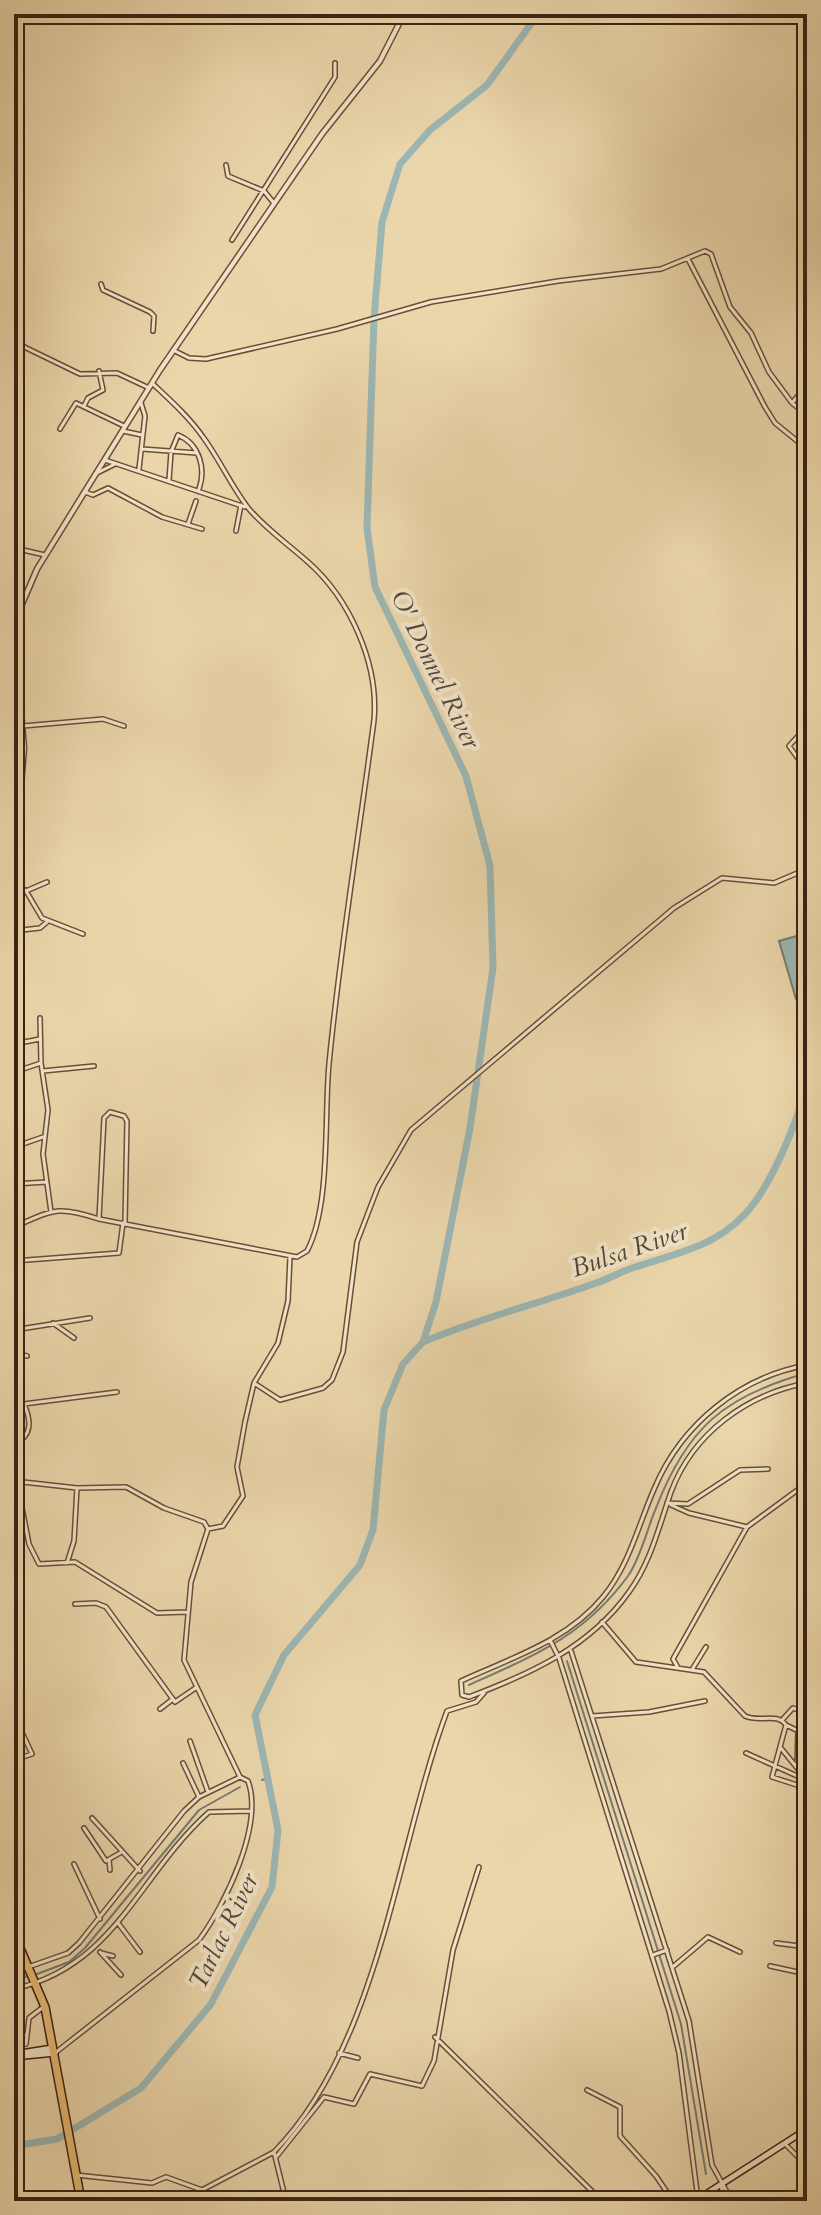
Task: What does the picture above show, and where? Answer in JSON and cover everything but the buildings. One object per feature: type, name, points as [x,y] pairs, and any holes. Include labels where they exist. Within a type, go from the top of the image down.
[{"type":"highway","points":[[14,1934],[31,1967],[45,2007],[81,2201]]},
{"type":"main road","points":[[14,2056],[55,2053]]},
{"type":"main road","points":[[696,2200],[807,2129]]},
{"type":"street","points":[[14,825],[23,781],[17,637],[19,611],[45,555],[173,350],[273,202],[380,61],[404,14]]},
{"type":"street","points":[[232,240],[335,77],[335,63]]},
{"type":"street","points":[[226,165],[230,178],[264,191],[273,202]]},
{"type":"street","points":[[173,350],[189,358],[206,359],[337,329],[431,302],[558,281],[641,273],[705,251],[711,252],[730,307],[748,328],[769,372],[792,403],[807,415]]},
{"type":"street","points":[[688,259],[775,423],[807,449]]},
{"type":"street","points":[[101,284],[103,290],[150,312],[154,316],[153,331]]},
{"type":"street","points":[[14,342],[74,372],[99,371],[124,375],[150,386],[203,436],[249,508],[336,592],[359,639],[376,700],[335,1001],[325,1106],[326,1155],[310,1246],[301,1256],[290,1257],[99,1219],[68,1209],[51,1212],[14,1227]]},
{"type":"street","points":[[84,406],[88,398],[103,390],[99,371]]},
{"type":"street","points":[[792,403],[807,385]]},
{"type":"street","points":[[139,469],[145,412],[140,402]]},
{"type":"street","points":[[60,429],[74,404],[143,435]]},
{"type":"street","points":[[169,480],[171,452],[178,435],[189,441],[197,453],[203,471],[199,489]]},
{"type":"street","points":[[142,449],[197,453]]},
{"type":"street","points":[[105,460],[249,508]]},
{"type":"street","points":[[97,473],[120,464]]},
{"type":"street","points":[[85,492],[93,495],[108,488],[162,517],[202,529]]},
{"type":"street","points":[[188,526],[196,501]]},
{"type":"street","points":[[236,531],[241,505]]},
{"type":"street","points":[[14,548],[45,555]]},
{"type":"street","points":[[14,709],[22,708]]},
{"type":"street","points":[[23,726],[103,719],[124,726]]},
{"type":"street","points":[[807,726],[789,746],[807,771]]},
{"type":"street","points":[[254,1383],[275,1399],[288,1399],[323,1388],[338,1369],[351,1307],[357,1242],[378,1187],[411,1130],[662,917],[700,890],[725,878],[780,882],[807,869]]},
{"type":"street","points":[[14,882],[26,891],[33,907],[47,922],[83,934]]},
{"type":"street","points":[[26,891],[47,882]]},
{"type":"street","points":[[14,923],[22,930],[40,928],[47,922]]},
{"type":"street","points":[[40,1018],[41,1063],[48,1110],[43,1137],[51,1212]]},
{"type":"street","points":[[14,1044],[40,1039]]},
{"type":"street","points":[[14,1072],[41,1063]]},
{"type":"street","points":[[43,1071],[94,1066]]},
{"type":"street","points":[[14,1261],[119,1253],[124,1223],[127,1121],[118,1113],[105,1114],[99,1219]]},
{"type":"street","points":[[14,1147],[43,1137]]},
{"type":"street","points":[[14,1184],[47,1182]]},
{"type":"street","points":[[208,1529],[223,1526],[243,1496],[237,1467],[254,1383],[278,1343],[288,1301],[290,1257]]},
{"type":"street","points":[[14,1330],[90,1318]]},
{"type":"street","points":[[53,1323],[74,1338]]},
{"type":"street","points":[[14,1352],[27,1356]]},
{"type":"street","points":[[807,1365],[752,1383],[698,1423],[674,1452],[659,1478],[617,1578],[584,1617],[551,1641],[460,1682],[465,1697],[484,1692],[571,1651],[602,1622],[641,1573],[667,1503],[691,1455],[720,1422],[760,1397],[807,1383]]},
{"type":"street","points":[[14,1402],[24,1404],[117,1392]]},
{"type":"street","points":[[14,1444],[26,1437],[30,1427],[24,1404]]},
{"type":"street","points":[[667,1503],[688,1504],[740,1470],[768,1469]]},
{"type":"street","points":[[187,1612],[157,1613],[75,1562],[43,1565],[35,1560],[16,1482],[77,1488],[126,1487],[175,1513],[199,1519],[208,1529]]},
{"type":"street","points":[[677,1666],[673,1659],[747,1527],[807,1483]]},
{"type":"street","points":[[67,1563],[74,1541],[77,1488]]},
{"type":"street","points":[[667,1503],[689,1513],[709,1515],[747,1527]]},
{"type":"street","points":[[55,2053],[199,1940],[211,1923],[246,1845],[253,1794],[248,1781],[240,1777],[184,1660],[191,1582],[208,1529]]},
{"type":"street","points":[[75,1604],[96,1603],[106,1607],[180,1708]]},
{"type":"street","points":[[602,1622],[636,1662],[677,1666],[706,1674],[745,1716],[754,1720],[775,1717],[807,1735]]},
{"type":"street","points":[[551,1641],[559,1656],[654,1954],[679,2053],[696,2200]]},
{"type":"street","points":[[692,1669],[706,1647]]},
{"type":"street","points":[[571,1651],[689,2021],[712,2165],[732,2201]]},
{"type":"street","points":[[160,1709],[197,1687]]},
{"type":"street","points":[[286,2201],[275,2154],[308,2107],[339,2053],[381,1944],[422,1783],[447,1711],[476,1702],[484,1692]]},
{"type":"street","points":[[592,1716],[649,1712],[705,1701]]},
{"type":"street","points":[[783,1720],[793,1708],[801,1711]]},
{"type":"street","points":[[14,1732],[19,1725],[32,1754],[14,1760]]},
{"type":"street","points":[[786,1725],[773,1778],[797,1785],[806,1780]]},
{"type":"street","points":[[798,1731],[798,1771]]},
{"type":"street","points":[[190,1741],[208,1792]]},
{"type":"street","points":[[780,1747],[806,1780]]},
{"type":"street","points":[[746,1753],[806,1780]]},
{"type":"street","points":[[183,1763],[199,1797]]},
{"type":"street","points":[[14,1972],[68,1953],[140,1871],[184,1811],[199,1797],[240,1777]]},
{"type":"street","points":[[800,1805],[807,1808]]},
{"type":"street","points":[[14,1989],[38,1984],[67,1970],[95,1948],[209,1812],[251,1811]]},
{"type":"street","points":[[92,1818],[120,1853],[140,1871]]},
{"type":"street","points":[[84,1828],[109,1860],[110,1870]]},
{"type":"street","points":[[109,1860],[120,1853]]},
{"type":"street","points":[[74,1864],[100,1919]]},
{"type":"street","points":[[75,2175],[152,2183],[166,2177],[202,2190],[291,2143],[324,2097],[354,2104],[370,2074],[422,2086],[434,2061],[435,2037],[453,1950],[479,1867]]},
{"type":"street","points":[[118,1923],[140,1952]]},
{"type":"street","points":[[673,1967],[708,1937],[740,1952]]},
{"type":"street","points":[[776,1943],[807,1947]]},
{"type":"street","points":[[95,1948],[121,1975]]},
{"type":"street","points":[[654,1954],[666,1951]]},
{"type":"street","points":[[100,1952],[113,1956]]},
{"type":"street","points":[[770,1966],[807,1974]]},
{"type":"street","points":[[14,2048],[26,2044],[29,2018],[45,2007]]},
{"type":"street","points":[[14,2033],[26,2035]]},
{"type":"street","points":[[435,2037],[602,2201]]},
{"type":"street","points":[[339,2053],[358,2058]]},
{"type":"street","points":[[587,2090],[620,2107],[620,2136],[656,2176],[673,2201]]},
{"type":"street","points":[[785,2144],[807,2166]]},
{"type":"street","points":[[721,2185],[724,2201]]},
{"type":"water","points":[[807,933],[807,1016],[796,999],[779,941]]},
{"type":"waterway","name":"O' Donnel River","points":[[14,2146],[57,2139],[141,2088],[211,2004],[272,1887],[278,1830],[255,1715],[284,1655],[360,1565],[373,1530],[384,1410],[403,1364],[423,1342],[436,1302],[470,1128],[493,968],[490,866],[466,776],[375,587],[367,528],[374,318],[382,222],[400,164],[430,130],[487,85],[538,14]]},
{"type":"waterway","name":"Bulsa River","points":[[423,1342],[685,1251],[716,1238],[730,1228],[743,1217],[763,1190],[792,1130],[806,1085],[802,1048],[807,1033]]},
{"type":"waterway","points":[[469,1685],[556,1642],[593,1615],[633,1568],[668,1480],[696,1436],[731,1405],[778,1382],[807,1373]]},
{"type":"waterway","points":[[567,1661],[681,2024],[706,2174]]},
{"type":"waterway","name":"Tarlac River","points":[[262,1780],[269,1778]]},
{"type":"waterway","points":[[37,1974],[69,1962],[85,1948],[199,1810],[240,1787]]},
{"type":"waterway","points":[[14,1980],[28,1976]]}]
